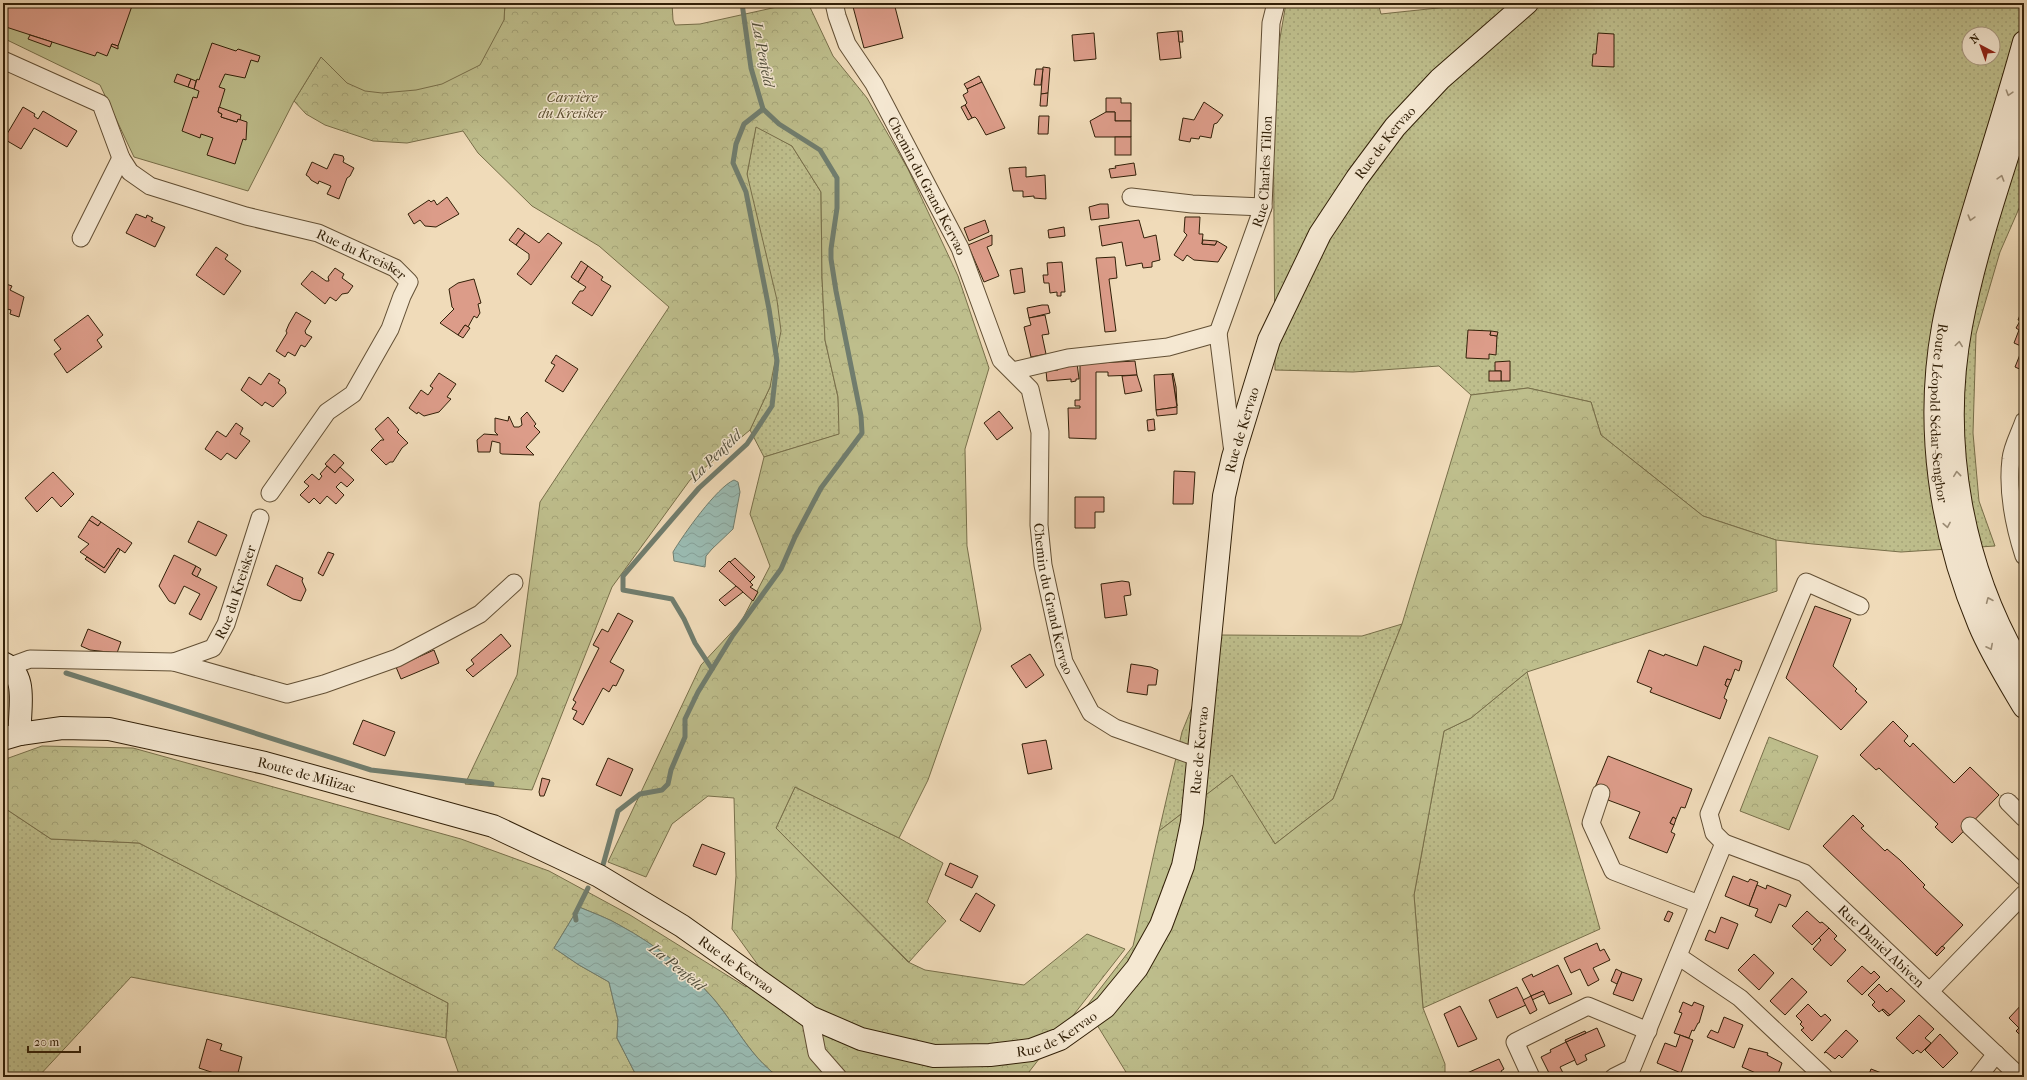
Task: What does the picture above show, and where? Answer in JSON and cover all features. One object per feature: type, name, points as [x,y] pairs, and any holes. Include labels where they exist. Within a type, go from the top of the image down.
[{"type":"main road","name":"Rue de Kervao","points":[[599,876],[682,926],[810,1017],[861,1039],[934,1056],[990,1055],[1031,1050],[1060,1039],[1105,1007],[1137,968],[1161,925],[1183,866],[1192,822],[1197,757],[1224,496],[1233,457],[1269,340],[1320,234],[1357,178],[1395,127],[1440,80],[1527,3]]},
{"type":"main road","name":"Route Léopold Sédar-Senghor","points":[[2024,42],[1951,287],[1938,358],[1936,406],[1936,439],[1940,482],[1948,534],[1980,626],[2002,671],[2024,707]]},
{"type":"main road","name":"Route Léopold Sédar-Senghor","points":[[2024,104],[1968,291],[1957,355],[1954,402],[1954,449],[1959,490],[1979,576],[1998,621],[2024,672]]},
{"type":"main road","points":[[7,665],[18,675],[20,686],[12,737]]},
{"type":"main road","name":"Route de Milizac","points":[[12,737],[62,728],[109,729],[265,763],[493,826],[599,876]]},
{"type":"street","name":"Chemin du Grand Kervao","points":[[834,3],[847,44],[874,84],[960,248],[1001,360],[1030,389],[1040,432],[1039,525],[1043,565],[1064,662],[1091,712],[1115,728],[1197,757]]},
{"type":"street","name":"Rue Charles Tillon","points":[[1218,333],[1263,207],[1271,24],[1276,3]]},
{"type":"street","name":"Rue du Kreisker","points":[[3,60],[101,104],[121,158],[130,172],[150,186],[246,216],[318,233],[395,268],[409,282],[402,296],[390,329],[353,394],[327,412],[270,493]]},
{"type":"street","points":[[82,238],[121,158]]},
{"type":"street","points":[[1131,197],[1192,204],[1263,207]]},
{"type":"street","points":[[1013,371],[1068,358],[1168,347],[1218,333],[1233,457]]},
{"type":"street","points":[[2024,421],[2010,458],[2017,494],[2016,530],[2024,556]]},
{"type":"street","name":"Rue du Kreisker","points":[[174,662],[213,648],[226,624],[260,518]]},
{"type":"street","points":[[1614,1077],[1632,1068],[1724,843],[1714,833],[1709,814],[1806,582],[1860,606]]},
{"type":"street","points":[[7,665],[30,659],[174,662],[287,694],[324,684],[397,658],[480,614],[514,583]]},
{"type":"street","points":[[1601,793],[1591,823],[1612,871],[1699,904]]},
{"type":"street","points":[[2008,802],[2024,818]]},
{"type":"street","points":[[1970,826],[2024,877]]},
{"type":"street","name":"Rue Daniel Abiven","points":[[1724,843],[1804,873],[2020,1077]]},
{"type":"street","points":[[1930,991],[2024,894]]},
{"type":"street","points":[[1678,956],[1740,998],[1824,1077]]},
{"type":"street","points":[[1531,1077],[1515,1042],[1588,1006],[1648,1031]]},
{"type":"street","points":[[810,1017],[817,1053],[838,1077]]},
{"type":"street","points":[[1978,1077],[1996,1054]]},
{"type":"green space","points":[[3,3],[505,3],[504,20],[480,65],[442,84],[416,90],[382,93],[365,91],[347,83],[321,57],[294,101],[248,191],[134,157],[100,85],[3,38]]},
{"type":"green space","name":"Carrière du Kreisker","points":[[505,3],[672,3],[673,20],[675,25],[700,24],[795,3],[808,3],[833,56],[867,98],[908,169],[958,276],[989,368],[965,449],[967,546],[981,629],[928,780],[899,838],[795,787],[776,828],[908,962],[925,970],[1024,985],[1087,934],[1125,949],[1025,1077],[778,1077],[758,1059],[712,997],[681,967],[658,949],[611,920],[579,907],[554,948],[579,965],[609,982],[618,1020],[617,1038],[637,1077],[460,1077],[446,1038],[448,1003],[139,843],[51,839],[3,807],[3,760],[42,746],[133,748],[461,839],[549,871],[630,915],[746,987],[758,965],[732,929],[736,876],[734,798],[708,796],[672,824],[646,877],[608,862],[701,665],[741,622],[770,566],[750,514],[764,457],[839,434],[838,397],[825,340],[822,277],[821,192],[792,146],[756,127],[747,174],[777,300],[781,331],[770,387],[750,430],[690,480],[612,587],[532,790],[465,784],[517,675],[540,502],[669,307],[599,246],[532,206],[478,153],[463,131],[407,143],[373,141],[325,125],[306,114],[294,101],[321,57],[347,83],[504,20]]},
{"type":"green space","points":[[1286,3],[1378,3],[1381,14],[1485,3],[2024,3],[2024,197],[2000,252],[1976,334],[1973,433],[1979,501],[1995,546],[1901,552],[1776,540],[1703,516],[1601,435],[1591,402],[1528,388],[1471,395],[1439,366],[1353,372],[1275,370],[1273,79]]},
{"type":"green space","points":[[756,126],[792,146],[821,192],[822,277],[825,340],[838,397],[840,434],[764,457],[750,430],[770,387],[747,174]]},
{"type":"green space","points":[[1528,388],[1591,402],[1601,435],[1703,516],[1776,540],[1777,591],[1527,672],[1471,718],[1444,731],[1414,895],[1423,1008],[1445,1064],[1445,1077],[1129,1077],[1086,1007],[1133,946],[1159,831],[1232,775],[1275,844],[1333,799],[1402,624],[1471,395]]},
{"type":"green space","points":[[1402,624],[1333,799],[1275,844],[1231,776],[1159,831],[1182,732],[1221,635],[1362,636]]},
{"type":"green space","points":[[1527,672],[1600,929],[1423,1008],[1414,895],[1444,731],[1471,718]]},
{"type":"green space","points":[[1769,737],[1818,756],[1789,830],[1740,811]]},
{"type":"green space","points":[[795,787],[899,838],[943,863],[927,902],[946,921],[909,962],[776,828]]},
{"type":"green space","points":[[3,807],[51,839],[139,843],[448,1003],[446,1038],[131,977],[38,1077],[3,1077]]},
{"type":"water","points":[[734,480],[738,482],[740,492],[733,529],[706,556],[705,567],[674,561],[673,552],[692,524],[710,501],[727,484]]},
{"type":"water","points":[[579,907],[611,920],[658,949],[681,967],[712,997],[758,1059],[778,1077],[637,1077],[617,1038],[618,1020],[609,982],[579,965],[554,948]]},
{"type":"building","points":[[3,3],[133,3],[118,46],[112,44],[107,56],[97,52],[95,56],[3,26]]},
{"type":"building","points":[[852,3],[894,3],[903,38],[864,48]]},
{"type":"building","points":[[1178,31],[1181,58],[1160,60],[1157,33]]},
{"type":"building","points":[[1178,31],[1182,31],[1183,42],[1179,42]]},
{"type":"building","points":[[1094,33],[1096,59],[1074,61],[1072,35]]},
{"type":"building","points":[[1598,33],[1614,34],[1614,67],[1592,66],[1593,54],[1596,54]]},
{"type":"building","points":[[30,35],[52,42],[50,47],[28,39]]},
{"type":"building","points":[[212,43],[236,51],[238,49],[260,56],[258,62],[251,60],[245,78],[225,74],[219,87],[225,89],[218,112],[222,114],[221,117],[237,122],[238,119],[247,122],[246,140],[243,139],[235,164],[207,155],[213,138],[201,134],[200,138],[182,131],[193,97],[197,98],[199,91],[194,89],[197,79],[199,80]]},
{"type":"building","points":[[112,44],[118,46],[118,49],[111,46]]},
{"type":"building","points":[[1043,67],[1050,68],[1048,93],[1041,94]]},
{"type":"building","points":[[1036,69],[1043,69],[1041,85],[1034,85]]},
{"type":"building","points":[[177,74],[191,79],[188,87],[174,82]]},
{"type":"building","points":[[979,76],[982,82],[967,89],[964,84]]},
{"type":"building","points":[[191,79],[196,81],[194,89],[188,87]]},
{"type":"building","points":[[982,82],[1005,128],[986,135],[977,119],[975,117],[972,118],[965,105],[967,103],[963,95],[968,92],[967,89]]},
{"type":"building","points":[[1048,93],[1047,106],[1040,106],[1041,94]]},
{"type":"building","points":[[1106,98],[1121,98],[1121,103],[1131,103],[1131,121],[1115,121],[1115,112],[1106,112]]},
{"type":"building","points":[[1204,102],[1223,115],[1217,123],[1214,124],[1211,138],[1200,136],[1199,139],[1191,138],[1190,142],[1179,140],[1183,118],[1194,120]]},
{"type":"building","points":[[965,105],[972,118],[968,120],[961,107]]},
{"type":"building","points":[[23,107],[35,114],[34,116],[38,119],[43,111],[77,131],[67,147],[34,128],[21,149],[4,139]]},
{"type":"building","points":[[219,107],[241,115],[240,120],[238,119],[237,122],[221,117],[222,114],[218,112]]},
{"type":"building","points":[[1106,112],[1115,112],[1115,121],[1131,121],[1131,137],[1095,137],[1090,121]]},
{"type":"building","points":[[1039,116],[1049,116],[1048,134],[1038,134]]},
{"type":"building","points":[[1115,137],[1131,137],[1131,155],[1115,155]]},
{"type":"building","points":[[334,154],[343,156],[343,162],[354,168],[350,176],[347,178],[339,199],[327,194],[331,186],[319,181],[318,184],[306,175],[312,162],[327,169]]},
{"type":"building","points":[[1134,163],[1136,175],[1111,178],[1109,169],[1116,168],[1115,166]]},
{"type":"building","points":[[1026,167],[1026,177],[1045,175],[1046,199],[1034,198],[1034,196],[1023,197],[1023,191],[1013,191],[1009,168]]},
{"type":"building","points":[[447,197],[459,214],[436,227],[425,226],[420,220],[414,224],[408,214],[429,200],[431,202],[434,200],[437,205]]},
{"type":"building","points":[[1100,204],[1108,204],[1109,218],[1091,220],[1089,207]]},
{"type":"building","points":[[136,214],[146,218],[147,215],[153,218],[151,221],[165,227],[155,247],[126,233]]},
{"type":"building","points":[[1185,217],[1200,217],[1199,234],[1203,234],[1202,244],[1215,245],[1217,241],[1227,247],[1218,262],[1194,260],[1187,255],[1183,261],[1174,255],[1187,235],[1184,232]]},
{"type":"building","points":[[985,220],[989,232],[969,241],[964,228]]},
{"type":"building","points":[[1139,220],[1144,238],[1156,235],[1160,260],[1152,262],[1152,267],[1143,268],[1142,263],[1126,266],[1122,242],[1102,246],[1099,226]]},
{"type":"building","points":[[1064,227],[1065,236],[1049,238],[1048,230]]},
{"type":"building","points":[[518,228],[525,233],[516,245],[509,240]]},
{"type":"building","points":[[525,233],[539,243],[548,233],[562,243],[531,285],[517,274],[529,259],[529,254],[516,245]]},
{"type":"building","points":[[992,235],[992,245],[987,247],[999,276],[984,282],[968,245]]},
{"type":"building","points":[[1203,240],[1217,241],[1215,245],[1202,244]]},
{"type":"building","points":[[216,247],[228,255],[225,259],[241,271],[224,295],[196,275]]},
{"type":"building","points":[[1115,257],[1117,278],[1109,279],[1116,331],[1105,332],[1096,258]]},
{"type":"building","points":[[581,261],[588,266],[578,282],[571,277]]},
{"type":"building","points":[[1062,262],[1065,292],[1061,292],[1061,296],[1057,296],[1057,292],[1050,293],[1049,283],[1044,283],[1043,275],[1048,275],[1047,263]]},
{"type":"building","points":[[588,266],[603,277],[601,280],[611,286],[592,316],[572,303],[580,291],[583,291],[586,287],[578,282]]},
{"type":"building","points":[[335,268],[344,274],[342,278],[353,286],[348,293],[342,294],[336,301],[330,297],[325,304],[301,284],[312,271],[326,281],[329,281],[328,277]]},
{"type":"building","points":[[1022,268],[1025,292],[1014,294],[1010,270]]},
{"type":"building","points":[[474,279],[481,303],[478,304],[480,313],[477,318],[474,316],[468,327],[465,325],[458,335],[440,323],[454,309],[452,307],[449,289],[458,283]]},
{"type":"building","points":[[3,283],[12,286],[10,290],[24,297],[19,317],[10,314],[11,310],[3,308]]},
{"type":"building","points":[[1048,305],[1050,313],[1029,318],[1027,308]]},
{"type":"building","points":[[2024,305],[2024,322],[2018,320]]},
{"type":"building","points":[[296,312],[311,321],[305,331],[306,334],[312,337],[305,347],[301,345],[295,356],[288,352],[285,357],[276,351],[287,333],[286,331],[289,324]]},
{"type":"building","points":[[88,315],[103,335],[97,340],[102,347],[67,373],[54,354],[61,349],[54,340]]},
{"type":"building","points":[[1045,315],[1049,334],[1042,335],[1046,354],[1031,357],[1024,327],[1031,325],[1029,318]]},
{"type":"building","points":[[2020,321],[2024,322],[2024,371],[2015,367],[2023,347],[2014,343],[2019,330],[2016,328]]},
{"type":"building","points":[[465,325],[470,328],[463,338],[458,335]]},
{"type":"building","points":[[1468,330],[1491,331],[1490,335],[1497,336],[1496,355],[1489,354],[1489,359],[1466,358]]},
{"type":"building","points":[[1491,331],[1498,332],[1497,336],[1490,335]]},
{"type":"building","points":[[556,355],[578,369],[563,392],[545,381],[555,365],[551,363]]},
{"type":"building","points":[[1135,361],[1137,375],[1108,376],[1108,372],[1096,372],[1096,439],[1069,438],[1068,408],[1080,408],[1080,406],[1075,406],[1075,400],[1080,400],[1080,364]]},
{"type":"building","points":[[1510,361],[1510,381],[1501,381],[1501,371],[1495,371],[1495,362]]},
{"type":"building","points":[[1077,363],[1079,379],[1076,379],[1076,381],[1071,382],[1071,379],[1047,381],[1046,371],[1058,370],[1057,365]]},
{"type":"building","points":[[1489,371],[1501,371],[1501,381],[1489,381]]},
{"type":"building","points":[[269,373],[280,380],[278,383],[285,388],[286,393],[273,407],[265,402],[262,406],[241,390],[249,377],[261,385]]},
{"type":"building","points":[[439,373],[456,384],[447,397],[451,399],[439,412],[424,416],[418,412],[417,414],[409,408],[421,390],[428,395],[433,388],[430,386]]},
{"type":"building","points":[[1173,373],[1176,387],[1177,406],[1172,374]]},
{"type":"building","points":[[1172,374],[1177,407],[1156,410],[1154,375]]},
{"type":"building","points":[[1137,375],[1142,391],[1125,394],[1122,376]]},
{"type":"building","points":[[1177,407],[1177,414],[1157,416],[1156,410]]},
{"type":"building","points":[[999,411],[1013,428],[997,440],[984,423]]},
{"type":"building","points":[[527,412],[536,424],[534,426],[540,432],[526,447],[534,455],[502,454],[500,453],[500,443],[492,441],[490,452],[478,452],[477,440],[484,434],[498,435],[495,432],[495,418],[508,421],[509,416],[514,427],[519,427],[522,425],[521,418]]},
{"type":"building","points":[[388,417],[399,430],[397,432],[408,443],[402,448],[393,462],[386,465],[371,450],[381,440],[384,440],[375,429]]},
{"type":"building","points":[[1154,419],[1155,430],[1148,431],[1147,420]]},
{"type":"building","points":[[236,423],[243,428],[240,434],[250,441],[236,459],[227,453],[221,460],[205,449],[217,431],[226,437]]},
{"type":"building","points":[[334,454],[344,463],[335,473],[325,464]]},
{"type":"building","points":[[327,466],[335,473],[340,467],[354,480],[347,487],[341,482],[336,487],[344,495],[336,504],[327,496],[320,504],[314,498],[309,503],[300,495],[309,486],[304,482],[312,474],[319,480],[322,476],[320,474]]},
{"type":"building","points":[[1174,471],[1195,472],[1193,504],[1173,504]]},
{"type":"building","points":[[53,472],[74,494],[61,507],[52,497],[37,512],[25,498]]},
{"type":"building","points":[[1075,497],[1104,497],[1104,512],[1095,512],[1095,528],[1075,528]]},
{"type":"building","points":[[92,516],[101,522],[98,526],[89,520]]},
{"type":"building","points":[[89,520],[98,526],[101,522],[132,543],[125,553],[118,548],[104,568],[80,552],[89,544],[78,537]]},
{"type":"building","points":[[198,521],[227,535],[216,556],[188,542]]},
{"type":"building","points":[[118,548],[120,550],[105,573],[85,559],[87,557],[104,568]]},
{"type":"building","points":[[328,552],[334,554],[323,576],[318,573]]},
{"type":"building","points":[[174,555],[196,566],[192,574],[217,587],[201,620],[189,614],[200,594],[184,586],[175,604],[169,601],[159,586]]},
{"type":"building","points":[[735,558],[755,577],[750,582],[730,562]]},
{"type":"building","points":[[729,561],[753,585],[750,587],[758,592],[753,601],[719,571]]},
{"type":"building","points":[[276,565],[303,578],[302,581],[306,590],[301,601],[293,599],[267,585]]},
{"type":"building","points":[[196,566],[201,569],[197,577],[192,574]]},
{"type":"building","points":[[1122,581],[1129,582],[1131,595],[1124,596],[1127,615],[1105,618],[1101,584]]},
{"type":"building","points":[[736,586],[743,592],[725,606],[719,600]]},
{"type":"building","points":[[1815,606],[1851,619],[1833,666],[1857,689],[1855,691],[1867,702],[1841,730],[1786,678]]},
{"type":"building","points":[[618,613],[633,621],[610,662],[624,670],[616,686],[613,685],[609,692],[603,688],[583,725],[573,719],[577,711],[572,709],[576,702],[573,700],[599,648],[593,645],[602,629],[608,632]]},
{"type":"building","points":[[88,629],[121,642],[117,653],[90,650],[81,646]]},
{"type":"building","points":[[501,634],[511,646],[473,677],[466,670],[474,664],[471,660]]},
{"type":"building","points":[[1704,646],[1742,661],[1739,671],[1735,669],[1731,680],[1727,679],[1725,685],[1728,687],[1724,698],[1727,700],[1720,719],[1650,692],[1652,688],[1637,682],[1649,650],[1664,656],[1665,654],[1697,666]]},
{"type":"building","points":[[434,650],[439,663],[401,679],[396,667]]},
{"type":"building","points":[[1030,654],[1044,675],[1026,688],[1011,666]]},
{"type":"building","points":[[1131,664],[1151,667],[1158,670],[1156,685],[1148,685],[1147,695],[1127,692]]},
{"type":"building","points":[[1727,679],[1731,680],[1728,687],[1725,685]]},
{"type":"building","points":[[363,720],[395,732],[385,756],[353,744]]},
{"type":"building","points":[[1893,721],[1908,736],[1904,741],[1910,747],[1913,743],[1954,783],[1970,767],[1999,795],[1952,843],[1935,827],[1938,824],[1879,768],[1876,770],[1860,755]]},
{"type":"building","points":[[1046,740],[1052,769],[1028,774],[1022,744]]},
{"type":"building","points":[[1608,756],[1692,789],[1685,808],[1681,807],[1676,819],[1673,817],[1670,823],[1674,825],[1671,832],[1675,834],[1667,853],[1629,838],[1640,812],[1608,800],[1609,796],[1594,790]]},
{"type":"building","points":[[608,758],[633,769],[621,796],[596,785]]},
{"type":"building","points":[[542,778],[550,780],[544,796],[540,796],[539,792]]},
{"type":"building","points":[[1853,815],[1864,826],[1861,828],[1885,851],[1887,849],[1900,860],[1925,885],[1923,887],[1963,925],[1935,954],[1823,846]]},
{"type":"building","points":[[1673,817],[1676,819],[1674,825],[1670,823]]},
{"type":"building","points":[[702,844],[725,853],[716,875],[693,866]]},
{"type":"building","points":[[950,863],[978,876],[972,888],[945,875]]},
{"type":"building","points":[[1733,876],[1748,882],[1750,879],[1758,882],[1749,906],[1725,896]]},
{"type":"building","points":[[1757,885],[1766,889],[1767,885],[1791,895],[1786,907],[1779,904],[1771,923],[1755,916],[1758,909],[1749,906]]},
{"type":"building","points":[[976,893],[995,905],[980,932],[960,920]]},
{"type":"building","points":[[1668,911],[1673,913],[1669,922],[1664,920]]},
{"type":"building","points":[[1807,911],[1820,923],[1822,922],[1829,928],[1812,945],[1792,926]]},
{"type":"building","points":[[1721,917],[1738,924],[1728,949],[1705,940],[1709,930],[1715,933]]},
{"type":"building","points":[[1829,928],[1837,936],[1834,939],[1846,950],[1831,966],[1813,949],[1821,940],[1819,938]]},
{"type":"building","points":[[1597,943],[1600,951],[1604,949],[1610,960],[1593,968],[1599,980],[1588,986],[1580,969],[1571,973],[1564,958]]},
{"type":"building","points":[[1942,946],[1945,948],[1937,956],[1935,954]]},
{"type":"building","points":[[1754,954],[1774,973],[1759,990],[1738,970]]},
{"type":"building","points":[[1558,965],[1572,994],[1549,1004],[1543,991],[1531,996],[1522,979],[1532,974],[1533,977]]},
{"type":"building","points":[[1862,966],[1871,974],[1874,971],[1880,977],[1862,995],[1847,981]]},
{"type":"building","points":[[1616,969],[1622,972],[1617,984],[1611,981]]},
{"type":"building","points":[[1622,972],[1642,979],[1633,1001],[1613,994]]},
{"type":"building","points":[[1792,978],[1807,992],[1785,1015],[1770,1001]]},
{"type":"building","points":[[1879,984],[1887,992],[1891,988],[1905,1001],[1890,1015],[1883,1009],[1879,1012],[1872,1005],[1875,1002],[1868,995]]},
{"type":"building","points":[[1517,987],[1526,1005],[1497,1018],[1489,1000]]},
{"type":"building","points":[[1543,991],[1545,994],[1532,1000],[1531,996]]},
{"type":"building","points":[[1531,996],[1537,1010],[1530,1014],[1523,1000]]},
{"type":"building","points":[[1683,1002],[1692,1006],[1694,1002],[1704,1006],[1699,1023],[1694,1031],[1692,1030],[1689,1038],[1674,1033],[1682,1013],[1679,1012]]},
{"type":"building","points":[[2024,1002],[2024,1039],[2016,1031],[2019,1028],[2009,1018]]},
{"type":"building","points":[[1808,1004],[1821,1017],[1825,1014],[1831,1020],[1812,1041],[1801,1030],[1804,1028],[1800,1024],[1802,1022],[1796,1016]]},
{"type":"building","points":[[1460,1006],[1477,1039],[1458,1047],[1444,1014]]},
{"type":"building","points":[[1883,1009],[1890,1015],[1888,1016],[1882,1010]]},
{"type":"building","points":[[1919,1015],[1934,1029],[1925,1038],[1931,1043],[1921,1053],[1917,1050],[1913,1054],[1896,1038]]},
{"type":"building","points":[[1724,1017],[1743,1025],[1734,1048],[1707,1037],[1711,1030],[1718,1033]]},
{"type":"building","points":[[1597,1028],[1605,1046],[1585,1055],[1587,1060],[1577,1065],[1566,1042]]},
{"type":"building","points":[[1846,1030],[1858,1041],[1842,1058],[1839,1055],[1835,1059],[1826,1052],[1824,1053]]},
{"type":"building","points":[[1585,1031],[1586,1033],[1566,1042],[1565,1040]]},
{"type":"building","points":[[1940,1034],[1958,1053],[1943,1068],[1925,1050]]},
{"type":"building","points":[[1680,1035],[1693,1040],[1681,1073],[1657,1063],[1665,1043],[1676,1047]]},
{"type":"building","points":[[207,1039],[222,1044],[220,1050],[242,1057],[237,1077],[223,1076],[199,1068]]},
{"type":"building","points":[[1566,1042],[1575,1060],[1560,1067],[1564,1075],[1551,1077],[1541,1057],[1551,1052],[1550,1050]]},
{"type":"building","points":[[1749,1048],[1768,1053],[1767,1055],[1782,1063],[1777,1077],[1765,1077],[1742,1067]]},
{"type":"building","points":[[1499,1059],[1504,1069],[1501,1071],[1504,1077],[1468,1077],[1467,1073]]},
{"type":"building","points":[[1871,1069],[1892,1077],[1868,1077]]},
{"type":"waterway","name":"La Penfeld","points":[[603,865],[618,811],[640,794],[662,790],[668,784],[671,770],[685,737],[685,719],[698,692],[733,635],[781,569],[795,537],[821,488],[862,433],[861,416],[831,259],[837,208],[837,178],[820,150],[779,124],[763,109],[751,68],[742,3]]},
{"type":"waterway","name":"La Penfeld","points":[[712,669],[695,643],[684,619],[672,599],[623,590],[623,576],[699,488],[747,444],[772,406],[777,361],[769,309],[746,192],[733,163],[736,144],[744,124],[763,109]]},
{"type":"waterway","points":[[66,673],[371,770],[492,784]]},
{"type":"waterway","name":"La Penfeld","points":[[576,920],[575,914],[588,888]]}]
